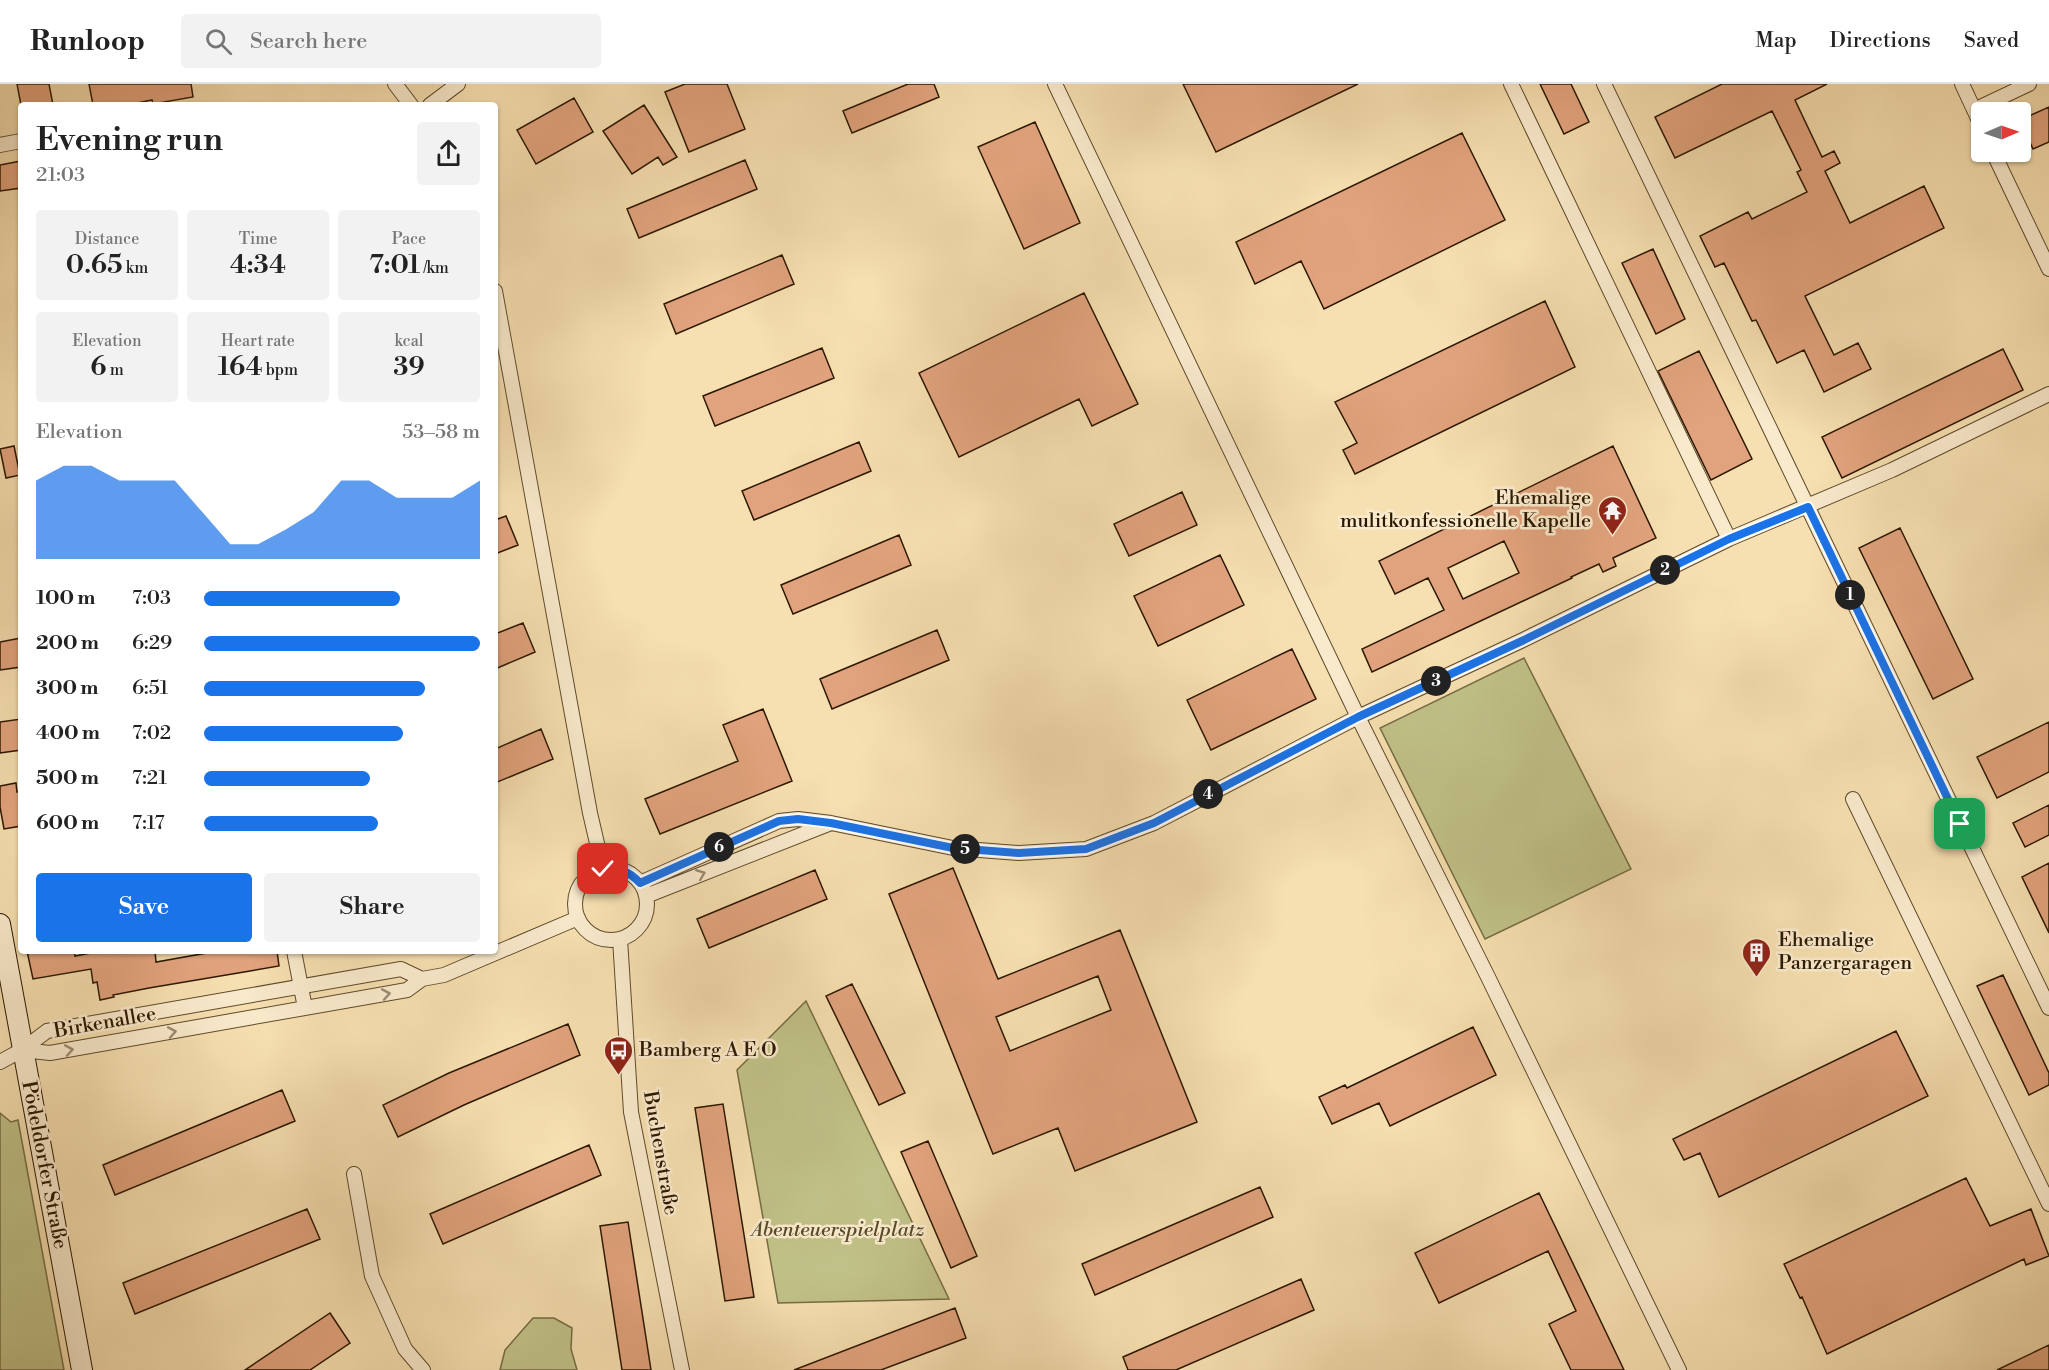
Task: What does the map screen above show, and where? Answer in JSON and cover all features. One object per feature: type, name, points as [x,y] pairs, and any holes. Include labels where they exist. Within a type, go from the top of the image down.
[{"type":"main road","name":"Pödeldorfer Straße","points":[[0,924],[82,1370]]},
{"type":"street","points":[[395,84],[409,102]]},
{"type":"street","points":[[434,102],[458,84]]},
{"type":"street","points":[[1055,84],[1358,717],[1493,987],[1679,1370]]},
{"type":"street","points":[[1511,84],[1729,539]]},
{"type":"street","points":[[1604,84],[2049,1008]]},
{"type":"street","points":[[1962,84],[1971,104]]},
{"type":"street","points":[[1991,102],[2030,84]]},
{"type":"street","points":[[0,145],[18,142]]},
{"type":"street","points":[[1998,162],[2049,269]]},
{"type":"street","points":[[498,307],[590,813],[603,869]]},
{"type":"street","points":[[640,883],[779,821],[798,819],[831,823],[953,848],[1019,853],[1086,849],[1154,823],[1358,717],[1524,640],[1729,539],[1892,470],[2049,394]]},
{"type":"street","points":[[1853,799],[2049,1204]]},
{"type":"street","points":[[646,896],[831,823]]},
{"type":"street","points":[[613,868],[624,870],[640,883],[646,896],[647,910],[642,923],[633,933],[620,939],[608,940],[595,937],[585,929],[578,918],[575,906],[582,882],[603,869],[613,868]]},
{"type":"street","name":"Birkenallee","points":[[498,952],[578,918]]},
{"type":"street","name":"Buchenstraße","points":[[620,939],[631,1112],[682,1370]]},
{"type":"street","points":[[295,954],[305,1008]]},
{"type":"street","name":"Birkenallee","points":[[22,1050],[50,1053],[407,990],[422,980],[444,975],[493,954]]},
{"type":"street","name":"Birkenallee","points":[[22,1050],[47,1031],[301,986],[401,969],[422,980]]},
{"type":"street","points":[[0,1062],[22,1050]]},
{"type":"street","points":[[354,1174],[372,1276],[405,1349],[423,1370]]},
{"type":"green space","points":[[1524,658],[1631,869],[1485,939],[1380,728]]},
{"type":"green space","name":"Abenteuerspielplatz","points":[[806,1001],[949,1299],[778,1303],[737,1070]]},
{"type":"green space","points":[[0,1113],[11,1122],[18,1120],[64,1370],[0,1370]]},
{"type":"green space","points":[[533,1318],[554,1318],[572,1328],[571,1349],[577,1370],[500,1370],[505,1350]]},
{"type":"building","points":[[17,84],[49,84],[52,102],[20,102]]},
{"type":"building","points":[[89,84],[191,84],[193,97],[164,102],[152,102],[152,100],[92,102]]},
{"type":"building","points":[[685,84],[727,84],[745,129],[689,152],[665,92]]},
{"type":"building","points":[[908,84],[934,84],[939,97],[852,133],[843,111]]},
{"type":"building","points":[[1183,84],[1358,84],[1216,152]]},
{"type":"building","points":[[1540,84],[1571,84],[1589,122],[1564,134]]},
{"type":"building","points":[[1722,84],[1827,84],[1795,100],[1822,157],[1834,151],[1840,163],[1825,171],[1850,223],[1924,186],[1944,228],[1805,296],[1834,355],[1858,343],[1871,369],[1824,392],[1804,350],[1777,363],[1756,320],[1752,321],[1724,263],[1715,267],[1700,236],[1748,212],[1752,219],[1807,192],[1797,172],[1801,170],[1772,111],[1675,158],[1655,117]]},
{"type":"building","points":[[574,98],[593,132],[536,164],[517,130]]},
{"type":"building","points":[[644,105],[677,157],[663,165],[658,157],[632,174],[603,131]]},
{"type":"building","points":[[2049,107],[2049,142],[2033,149],[2031,145],[2031,115]]},
{"type":"building","points":[[1035,122],[1080,223],[1024,249],[978,147]]},
{"type":"building","points":[[1462,133],[1505,220],[1324,309],[1301,261],[1255,284],[1236,242]]},
{"type":"building","points":[[745,160],[757,189],[639,238],[627,209]]},
{"type":"building","points":[[18,162],[18,188],[0,191],[0,165]]},
{"type":"building","points":[[1653,249],[1685,319],[1656,334],[1622,263]]},
{"type":"building","points":[[782,255],[794,284],[676,334],[664,304]]},
{"type":"building","points":[[1084,293],[1138,404],[1092,426],[1079,399],[959,457],[919,373]]},
{"type":"building","points":[[1545,301],[1575,367],[1355,474],[1343,450],[1357,443],[1335,402]]},
{"type":"building","points":[[822,348],[834,378],[715,426],[703,396]]},
{"type":"building","points":[[2003,349],[2023,390],[1842,478],[1822,437]]},
{"type":"building","points":[[1699,351],[1752,459],[1711,480],[1658,371]]},
{"type":"building","points":[[859,442],[871,471],[754,520],[742,491]]},
{"type":"building","points":[[14,446],[18,475],[6,478],[0,449]]},
{"type":"building","points":[[1613,446],[1656,538],[1613,558],[1616,566],[1603,572],[1599,564],[1372,672],[1362,649],[1444,610],[1428,578],[1395,594],[1379,561]],"holes":[[[1504,541],[1519,573],[1463,599],[1448,568]]]},
{"type":"building","points":[[1182,492],[1197,525],[1129,556],[1114,524]]},
{"type":"building","points":[[506,516],[518,545],[498,553],[498,519]]},
{"type":"building","points":[[1900,528],[1973,679],[1933,699],[1859,548]]},
{"type":"building","points":[[899,535],[911,565],[793,614],[781,585]]},
{"type":"building","points":[[1220,555],[1244,605],[1158,646],[1134,596]]},
{"type":"building","points":[[523,623],[535,652],[498,668],[498,633]]},
{"type":"building","points":[[937,630],[949,660],[832,709],[820,679]]},
{"type":"building","points":[[18,639],[18,667],[0,670],[0,642]]},
{"type":"building","points":[[1292,649],[1316,699],[1211,750],[1187,700]]},
{"type":"building","points":[[763,709],[792,781],[660,834],[645,799],[738,761],[723,725]]},
{"type":"building","points":[[18,719],[18,750],[0,753],[0,722]]},
{"type":"building","points":[[2049,722],[2049,772],[1997,798],[1977,757]]},
{"type":"building","points":[[541,729],[553,759],[498,782],[498,748]]},
{"type":"building","points":[[16,783],[18,827],[4,829],[0,807],[0,786]]},
{"type":"building","points":[[2049,805],[2049,835],[2025,847],[2013,823]]},
{"type":"building","points":[[2049,863],[2049,933],[2022,877]]},
{"type":"building","points":[[953,868],[998,979],[1120,930],[1197,1122],[1075,1171],[1058,1128],[993,1154],[889,894]],"holes":[[[1098,976],[1111,1010],[1010,1051],[996,1017]]]},
{"type":"building","points":[[815,870],[827,899],[709,948],[697,919]]},
{"type":"building","points":[[28,954],[75,954],[75,956],[155,954],[156,962],[201,954],[277,954],[279,966],[149,988],[100,1000],[97,982],[93,983],[91,969],[33,979]]},
{"type":"building","points":[[2003,975],[2049,1073],[2049,1085],[2029,1095],[1977,986]]},
{"type":"building","points":[[852,984],[905,1093],[879,1105],[826,996]]},
{"type":"building","points":[[568,1024],[580,1055],[464,1105],[398,1137],[383,1105],[449,1073]]},
{"type":"building","points":[[1473,1027],[1496,1075],[1390,1126],[1379,1103],[1332,1124],[1319,1097],[1345,1085],[1347,1088]]},
{"type":"building","points":[[1896,1031],[1928,1096],[1719,1197],[1700,1153],[1684,1160],[1673,1139]]},
{"type":"building","points":[[282,1090],[295,1121],[115,1195],[103,1165]]},
{"type":"building","points":[[723,1104],[754,1297],[725,1301],[695,1108]]},
{"type":"building","points":[[928,1141],[977,1256],[951,1268],[901,1152]]},
{"type":"building","points":[[589,1145],[601,1175],[443,1244],[430,1214]]},
{"type":"building","points":[[1966,1178],[1990,1226],[2031,1209],[2049,1256],[2026,1265],[2024,1259],[1827,1354],[1802,1297],[1800,1298],[1784,1264]]},
{"type":"building","points":[[1260,1187],[1273,1217],[1095,1295],[1082,1264]]},
{"type":"building","points":[[1539,1193],[1624,1370],[1571,1370],[1549,1324],[1576,1311],[1548,1251],[1439,1303],[1415,1253]]},
{"type":"building","points":[[307,1209],[320,1239],[135,1314],[123,1283]]},
{"type":"building","points":[[628,1222],[651,1370],[622,1370],[600,1226]]},
{"type":"building","points":[[1301,1279],[1314,1310],[1176,1370],[1128,1370],[1123,1357]]},
{"type":"building","points":[[955,1308],[966,1338],[881,1370],[794,1370]]},
{"type":"building","points":[[330,1313],[350,1343],[310,1370],[245,1370]]},
{"type":"building","points":[[2049,1345],[2049,1370],[1997,1370]]},
{"type":"place","name":"Ehemalige mulitkonfessionelle Kapelle","points":[[1612,536]]},
{"type":"place","name":"Ehemalige Panzergaragen","points":[[1757,978]]},
{"type":"place","name":"Bamberg A E O","points":[[618,1076]]},
{"type":"route","points":[[603,869],[624,870],[640,883],[779,821],[798,819],[831,823],[953,848],[1019,853],[1086,849],[1154,823],[1358,717],[1524,640],[1729,539],[1808,507],[1960,824]]}]
